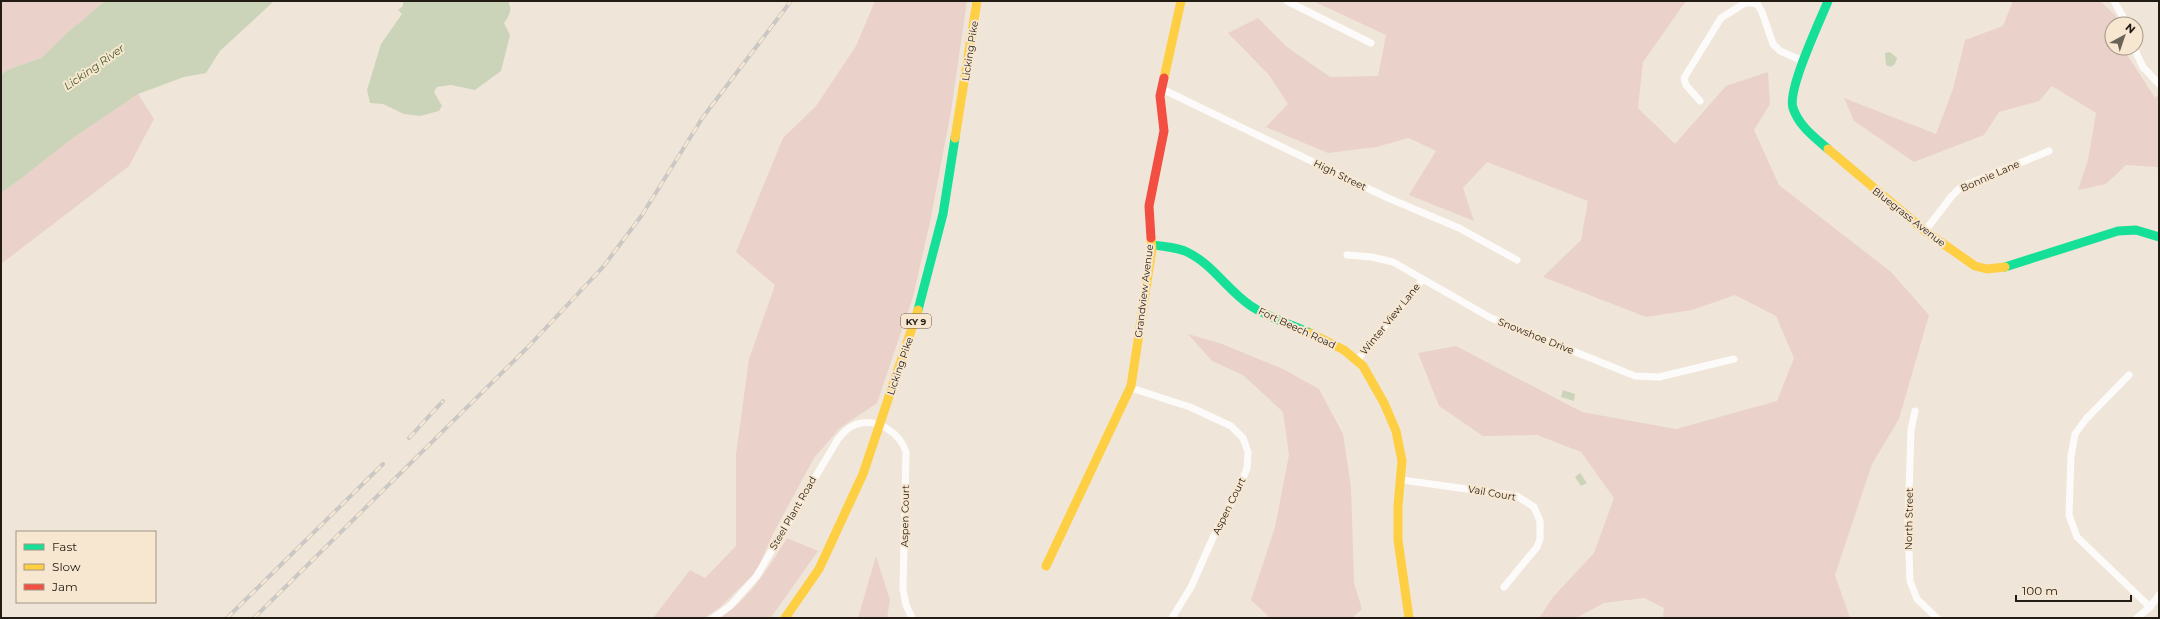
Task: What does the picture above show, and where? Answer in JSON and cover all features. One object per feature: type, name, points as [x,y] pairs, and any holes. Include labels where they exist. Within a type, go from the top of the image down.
[{"type":"street","name":"Licking Pike","points":[[786,618],[819,569],[831,546],[863,474],[924,296],[943,214],[977,1]]},
{"type":"street","name":"Grandview Avenue","points":[[1046,566],[1131,388],[1152,245],[1149,206],[1164,131],[1160,99],[1180,1]]},
{"type":"street","points":[[1287,1],[1371,43]]},
{"type":"street","name":"Bluegrass Avenue","points":[[1828,1],[1794,85],[1792,102],[1795,113],[1802,126],[1925,231],[1974,266],[1987,269],[1998,269],[2118,231],[2136,230],[2159,236]]},
{"type":"street","points":[[2114,1],[2122,16]]},
{"type":"street","points":[[1700,101],[1686,85],[1684,78],[1721,18],[1745,3],[1752,2],[1758,5],[1773,44],[1776,48],[1803,61]]},
{"type":"street","points":[[2138,56],[2143,67],[2159,84]]},
{"type":"street","name":"High Street","points":[[1162,89],[1388,198],[1459,228],[1517,260]]},
{"type":"street","name":"Bonnie Lane","points":[[1925,231],[1951,197],[1961,187],[2049,151]]},
{"type":"street","name":"Fort Beech Road","points":[[1152,245],[1168,246],[1190,253],[1211,269],[1235,294],[1254,308],[1330,341],[1358,359],[1367,372],[1383,400],[1397,434],[1402,457],[1402,480],[1398,507],[1398,542],[1409,618]]},
{"type":"street","name":"Snowshoe Drive","points":[[1347,255],[1372,257],[1393,262],[1491,318],[1618,371],[1635,376],[1658,377],[1734,359]]},
{"type":"street","name":"Winter View Lane","points":[[1358,359],[1423,279]]},
{"type":"street","points":[[2129,374],[2086,419],[2076,434],[2070,456],[2069,515],[2077,537],[2150,607]]},
{"type":"street","name":"Aspen Court","points":[[1131,388],[1190,407],[1231,426],[1243,438],[1248,452],[1247,468],[1240,487],[1216,531],[1191,587],[1172,618]]},
{"type":"street","name":"North Street","points":[[1915,411],[1911,430],[1908,525],[1909,569],[1913,593],[1927,610],[1937,618]]},
{"type":"street","name":"Steel Plant Road","points":[[713,618],[730,606],[756,577],[838,439],[847,429],[858,424],[879,426]]},
{"type":"street","name":"Aspen Court","points":[[879,426],[891,430],[898,436],[906,452],[903,589],[906,605],[912,618]]},
{"type":"street","name":"Vail Court","points":[[1402,480],[1517,496],[1534,507],[1540,521],[1540,539],[1537,547],[1504,587]]},
{"type":"street","points":[[2137,618],[2150,607],[2159,596]]},
{"type":"shaded area","points":[[1,1],[105,1],[66,34],[41,58],[7,70],[1,75]]},
{"type":"shaded area","points":[[875,1],[967,1],[951,111],[930,222],[913,297],[877,403],[840,428],[814,458],[774,532],[756,572],[719,608],[704,618],[653,618],[690,570],[705,578],[736,546],[736,454],[749,359],[775,285],[736,252],[783,138],[816,106],[856,46]]},
{"type":"shaded area","points":[[1313,1],[1686,1],[1643,62],[1638,108],[1675,144],[1726,86],[1768,72],[1770,104],[1754,130],[1779,185],[1891,272],[1929,315],[1899,419],[1872,464],[1835,575],[1850,618],[1663,618],[1664,608],[1644,598],[1604,603],[1576,618],[1539,618],[1553,597],[1594,553],[1614,498],[1581,452],[1537,435],[1483,436],[1439,406],[1418,353],[1456,346],[1582,412],[1676,429],[1777,401],[1794,358],[1776,316],[1735,295],[1692,310],[1646,317],[1543,277],[1581,240],[1588,201],[1487,162],[1463,188],[1474,221],[1409,195],[1436,151],[1409,138],[1376,147],[1328,153],[1266,127],[1288,104],[1269,75],[1228,33],[1258,18],[1287,47],[1330,77],[1378,76],[1386,35]]},
{"type":"shaded area","points":[[2013,1],[2100,1],[2116,16],[2104,16],[2104,56],[2128,56],[2155,98],[2159,94],[2159,170],[2157,167],[2126,165],[2106,184],[2078,190],[2088,160],[2096,113],[2052,86],[2039,101],[1999,112],[1984,135],[1914,162],[1854,121],[1844,98],[1936,134],[1953,89],[1965,40],[2003,26]]},
{"type":"shaded area","points":[[138,94],[154,119],[129,166],[1,264],[1,193],[70,140]]},
{"type":"shaded area","points":[[1188,334],[1222,344],[1283,369],[1319,389],[1343,434],[1351,487],[1354,583],[1362,609],[1352,618],[1270,618],[1251,600],[1275,527],[1289,455],[1283,412],[1243,375],[1212,361]]},
{"type":"shaded area","points":[[787,538],[818,551],[772,616],[769,618],[721,618],[750,591],[766,571]]},
{"type":"shaded area","points":[[876,556],[890,600],[887,618],[858,618]]},
{"type":"water","name":"Licking River","points":[[105,1],[274,1],[220,51],[206,73],[184,77],[138,94],[70,140],[1,193],[1,75],[7,70],[41,58],[66,34]]},
{"type":"water","points":[[403,1],[508,1],[510,10],[504,23],[510,35],[501,71],[475,90],[451,85],[437,87],[434,92],[442,106],[439,111],[420,116],[404,114],[383,104],[370,103],[367,90],[381,44],[402,14],[398,10],[403,6]]},
{"type":"water","points":[[1890,52],[1897,58],[1895,64],[1891,67],[1886,65],[1885,53]]},
{"type":"water","points":[[1563,390],[1575,394],[1574,401],[1561,397]]},
{"type":"water","points":[[1580,473],[1587,483],[1581,486],[1575,477]]},
{"type":"railway","points":[[254,618],[528,347],[603,267],[642,215],[703,117],[791,1]]},
{"type":"railway","points":[[409,438],[443,401]]},
{"type":"railway","points":[[227,618],[383,464]]},
{"type":"traffic: fast","points":[[1828,1],[1799,72],[1792,99],[1793,108],[1803,126],[1828,149]]},
{"type":"traffic: fast","points":[[918,310],[943,214],[955,138]]},
{"type":"traffic: fast","points":[[2005,267],[2118,231],[2136,230],[2159,237]]},
{"type":"traffic: fast","points":[[1152,245],[1185,251],[1195,256],[1211,269],[1242,300],[1272,317],[1310,333]]},
{"type":"traffic: slow","points":[[955,138],[977,1]]},
{"type":"traffic: slow","points":[[1164,78],[1181,1]]},
{"type":"traffic: slow","points":[[1828,149],[1925,231],[1975,266],[1987,269],[2005,267]]},
{"type":"traffic: slow","points":[[1046,566],[1131,386],[1152,249],[1151,238]]},
{"type":"traffic: slow","points":[[785,618],[819,569],[863,474],[918,310]]},
{"type":"traffic: slow","points":[[1310,333],[1344,350],[1363,366],[1384,403],[1396,431],[1402,461],[1398,506],[1398,540],[1409,618]]},
{"type":"traffic: jam","points":[[1151,238],[1149,206],[1164,131],[1160,96],[1164,78]]}]
